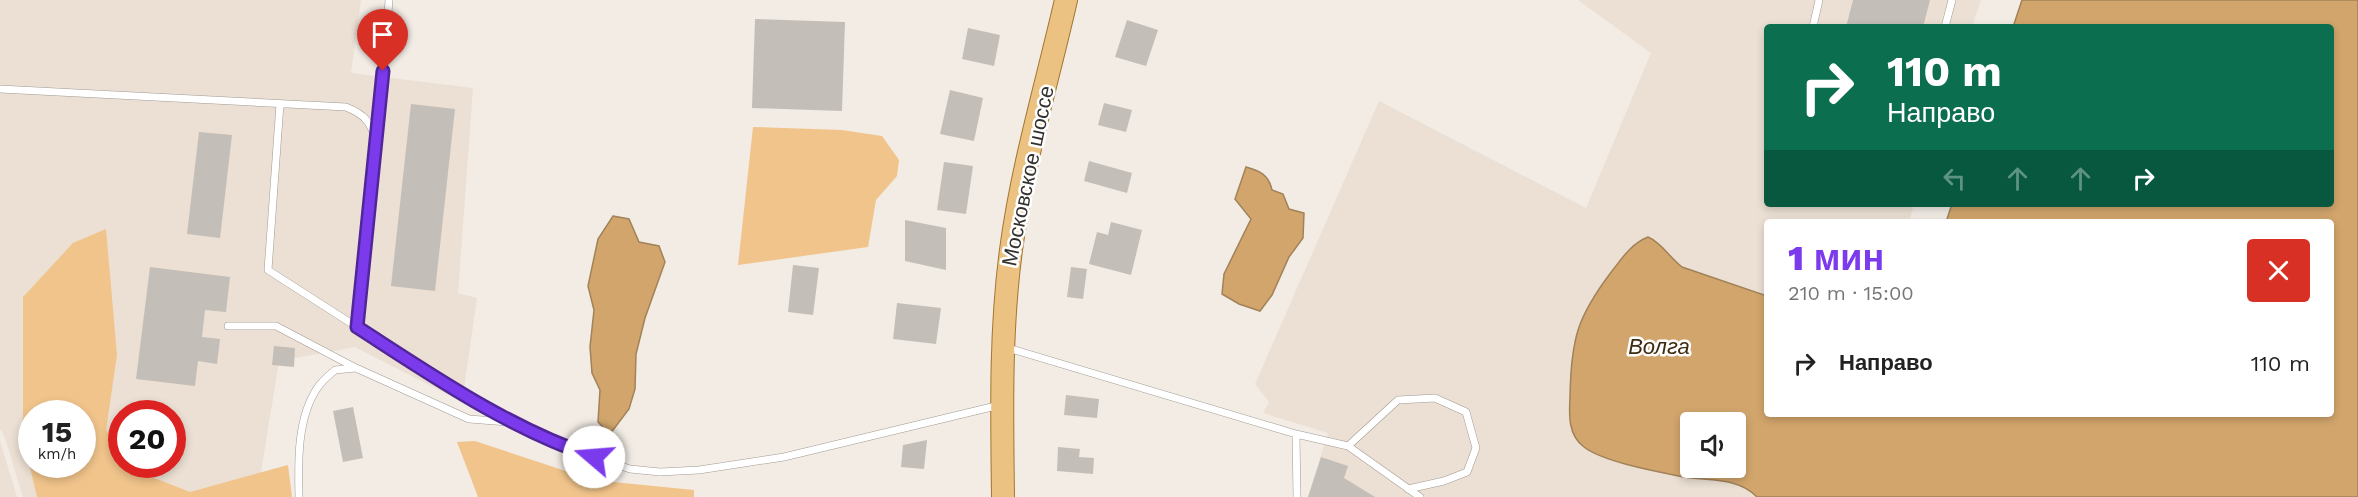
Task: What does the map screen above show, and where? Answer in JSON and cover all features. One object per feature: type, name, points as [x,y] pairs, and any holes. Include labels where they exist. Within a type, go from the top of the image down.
[{"type":"main road","name":"Московское шоссе","points":[[1003,497],[1003,346],[1007,283],[1017,207],[1066,0]]},
{"type":"lane","points":[[357,327],[377,142],[389,0]]},
{"type":"lane","points":[[1814,24],[1819,0]]},
{"type":"lane","points":[[1947,24],[1952,0]]},
{"type":"lane","points":[[0,89],[346,107],[362,113],[372,128],[377,142]]},
{"type":"lane","points":[[280,104],[268,270],[510,423],[569,448],[630,469],[660,472],[699,470],[784,457],[1002,405]]},
{"type":"lane","points":[[228,327],[276,326],[356,368],[469,419],[510,423]]},
{"type":"lane","points":[[1003,346],[1296,434],[1348,446],[1420,497]]},
{"type":"lane","points":[[299,497],[299,460],[308,407],[318,386],[334,370],[356,368]]},
{"type":"lane","points":[[1348,446],[1398,400],[1435,398],[1466,412],[1476,448],[1467,472],[1444,481],[1408,489]]},
{"type":"lane","points":[[1296,434],[1297,497]]},
{"type":"shaded area","points":[[0,0],[361,0],[351,73],[473,88],[458,293],[477,298],[462,402],[355,347],[279,361],[257,497],[23,497],[4,435],[0,429]]},
{"type":"shaded area","points":[[1578,0],[1981,0],[1973,24],[1764,24],[1764,207],[1913,207],[1910,219],[1764,219],[1764,295],[1682,267],[1657,241],[1627,251],[1595,294],[1573,344],[1570,381],[1569,417],[1583,446],[1598,455],[1680,476],[1680,478],[1717,479],[1743,487],[1757,497],[1308,497],[1328,433],[1263,413],[1269,402],[1255,384],[1379,101],[1586,208],[1651,53]]},
{"type":"shaded area","points":[[753,127],[842,130],[882,136],[899,160],[897,176],[876,200],[868,247],[738,265]]},
{"type":"shaded area","points":[[106,229],[117,355],[110,400],[108,400],[106,430],[108,433],[108,478],[154,478],[190,492],[288,465],[292,497],[37,497],[33,478],[96,478],[96,400],[23,400],[23,297],[73,243]]},
{"type":"shaded area","points":[[0,441],[17,497],[0,497]]},
{"type":"shaded area","points":[[475,441],[593,480],[694,490],[694,497],[478,497],[457,442]]},
{"type":"water","name":"Волга","points":[[2022,0],[2358,0],[2358,497],[1757,497],[1732,483],[1694,478],[1746,478],[1746,412],[1680,412],[1680,476],[1604,457],[1584,447],[1572,431],[1570,411],[1572,359],[1578,330],[1591,302],[1612,271],[1632,247],[1648,237],[1682,267],[1764,295],[1764,417],[2334,417],[2334,219],[1947,219],[1951,207],[2334,207],[2334,24],[2014,24]]},
{"type":"water","points":[[1246,167],[1266,177],[1272,190],[1283,194],[1289,209],[1304,213],[1303,238],[1289,257],[1272,295],[1260,311],[1239,304],[1222,294],[1224,274],[1251,219],[1235,199]]},
{"type":"water","points":[[613,216],[629,219],[639,242],[659,246],[665,262],[645,318],[636,354],[635,389],[629,409],[610,434],[598,422],[600,390],[592,373],[590,347],[594,310],[588,286],[598,239]]},
{"type":"building","points":[[1853,0],[1930,0],[1924,24],[1847,24]]},
{"type":"building","points":[[755,19],[845,22],[842,111],[752,108]]},
{"type":"building","points":[[1127,20],[1158,30],[1146,66],[1115,57]]},
{"type":"building","points":[[968,28],[1000,35],[994,66],[962,59]]},
{"type":"building","points":[[950,90],[983,98],[974,141],[940,134]]},
{"type":"building","points":[[1104,103],[1132,110],[1126,132],[1098,125]]},
{"type":"building","points":[[411,104],[455,109],[435,291],[391,286]]},
{"type":"building","points":[[199,132],[232,135],[220,238],[187,234]]},
{"type":"building","points":[[1089,161],[1132,173],[1127,193],[1084,181]]},
{"type":"building","points":[[944,162],[973,166],[966,214],[937,210]]},
{"type":"building","points":[[905,220],[946,228],[946,270],[905,261]]},
{"type":"building","points":[[1111,222],[1142,230],[1131,275],[1089,264],[1097,232],[1108,235]]},
{"type":"building","points":[[793,265],[819,268],[813,315],[788,312]]},
{"type":"building","points":[[150,267],[230,277],[226,312],[205,310],[202,337],[220,339],[217,364],[198,361],[195,386],[136,379]]},
{"type":"building","points":[[1071,267],[1087,269],[1083,299],[1067,297]]},
{"type":"building","points":[[897,303],[941,308],[936,344],[893,339]]},
{"type":"building","points":[[274,346],[295,348],[294,367],[272,365]]},
{"type":"building","points":[[1066,395],[1099,399],[1097,418],[1064,415]]},
{"type":"building","points":[[353,407],[363,458],[343,462],[333,411]]},
{"type":"building","points":[[927,440],[924,469],[901,467],[903,445]]},
{"type":"building","points":[[1058,447],[1080,449],[1079,457],[1094,458],[1093,474],[1057,471]]},
{"type":"building","points":[[1321,457],[1348,466],[1344,478],[1375,497],[1308,497]]},
{"type":"route","points":[[383,71],[357,327],[510,423],[559,445],[594,457]]}]
